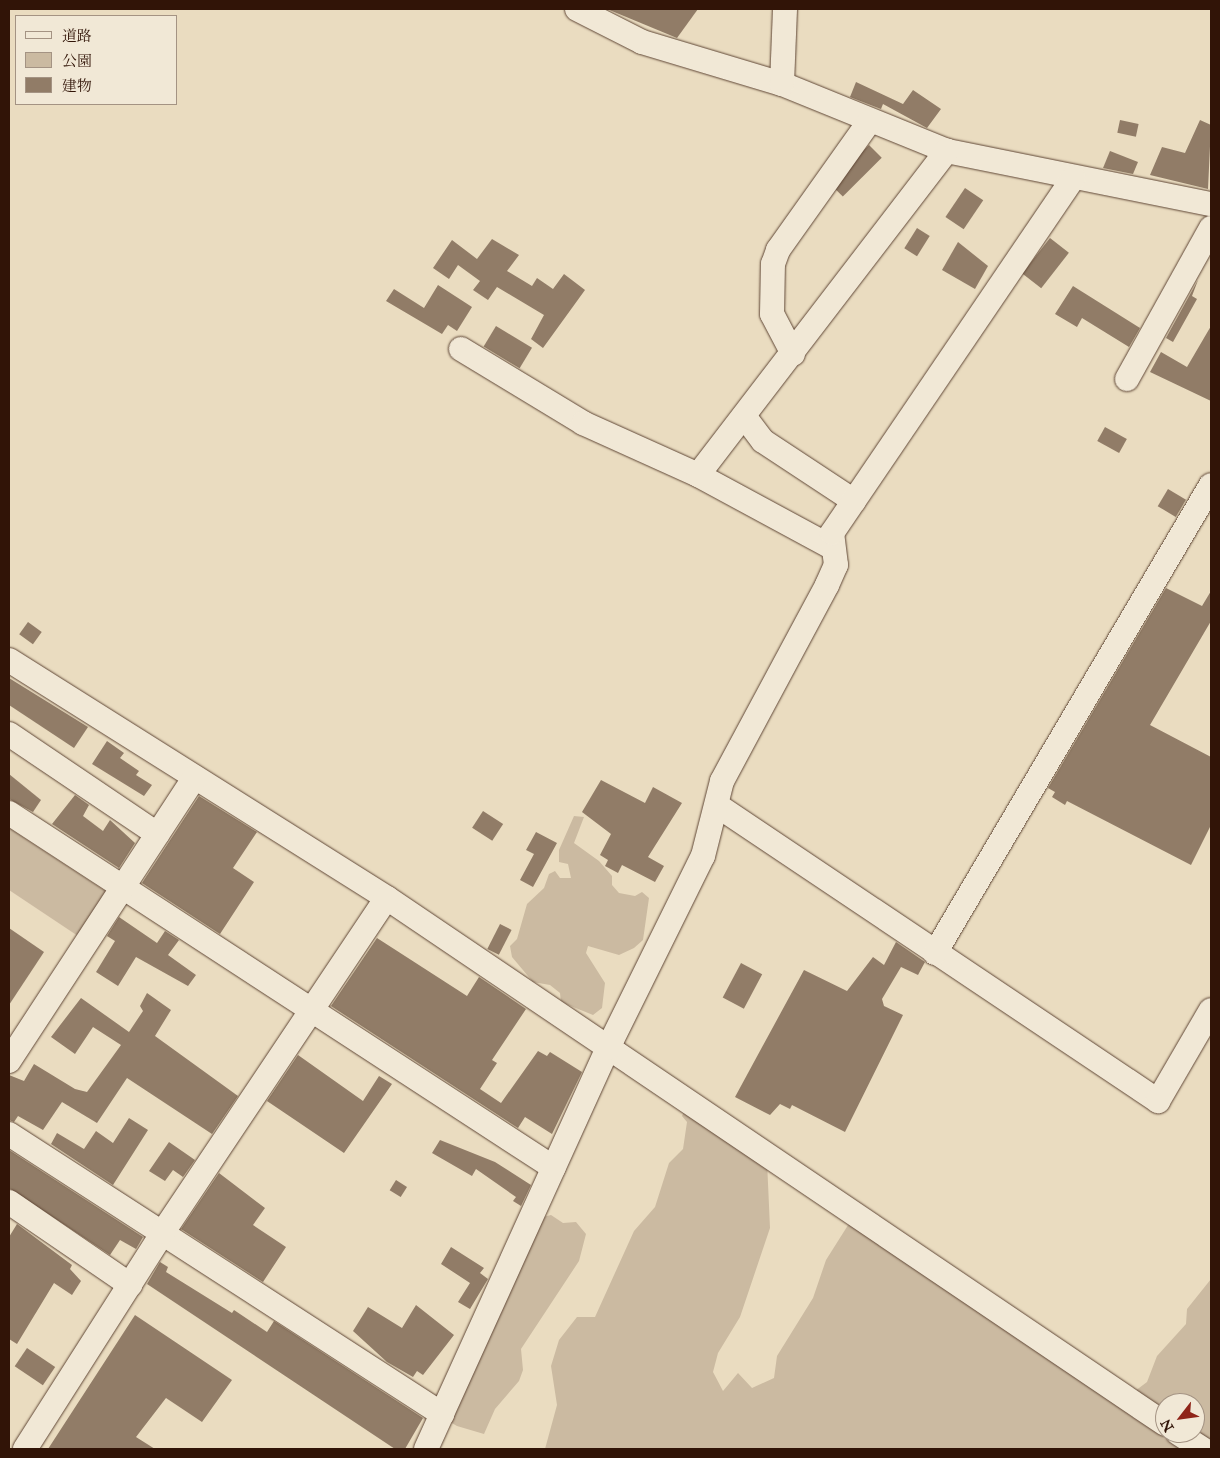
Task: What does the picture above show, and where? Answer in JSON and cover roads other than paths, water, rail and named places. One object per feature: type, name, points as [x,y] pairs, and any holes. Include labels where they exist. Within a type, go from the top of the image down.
[{"type":"street","points":[[577,9],[642,42],[782,84],[869,122],[947,151],[1073,178],[1211,204]]},
{"type":"street","points":[[782,84],[785,9]]},
{"type":"street","points":[[793,354],[772,314],[773,264],[778,250],[869,122]]},
{"type":"street","points":[[698,475],[793,354],[947,151]]},
{"type":"street","points":[[426,1449],[608,1048],[703,856],[718,806],[722,781],[828,585],[836,565],[832,533],[1073,178]]},
{"type":"street","points":[[1127,379],[1211,228]]},
{"type":"street","points":[[461,350],[583,423],[698,475],[833,548]]},
{"type":"street","points":[[744,416],[763,441],[854,501]]},
{"type":"street","points":[[935,953],[1211,485]]},
{"type":"street","points":[[9,660],[387,898],[1155,1417]]},
{"type":"street","points":[[9,734],[157,834]]},
{"type":"street","points":[[9,1061],[195,777]]},
{"type":"street","points":[[718,806],[1158,1101],[1210,1014]]},
{"type":"street","points":[[9,813],[554,1168]]},
{"type":"street","points":[[25,1449],[163,1232],[387,898]]},
{"type":"street","points":[[9,1134],[442,1414]]},
{"type":"street","points":[[12,1212],[130,1285]]}]
